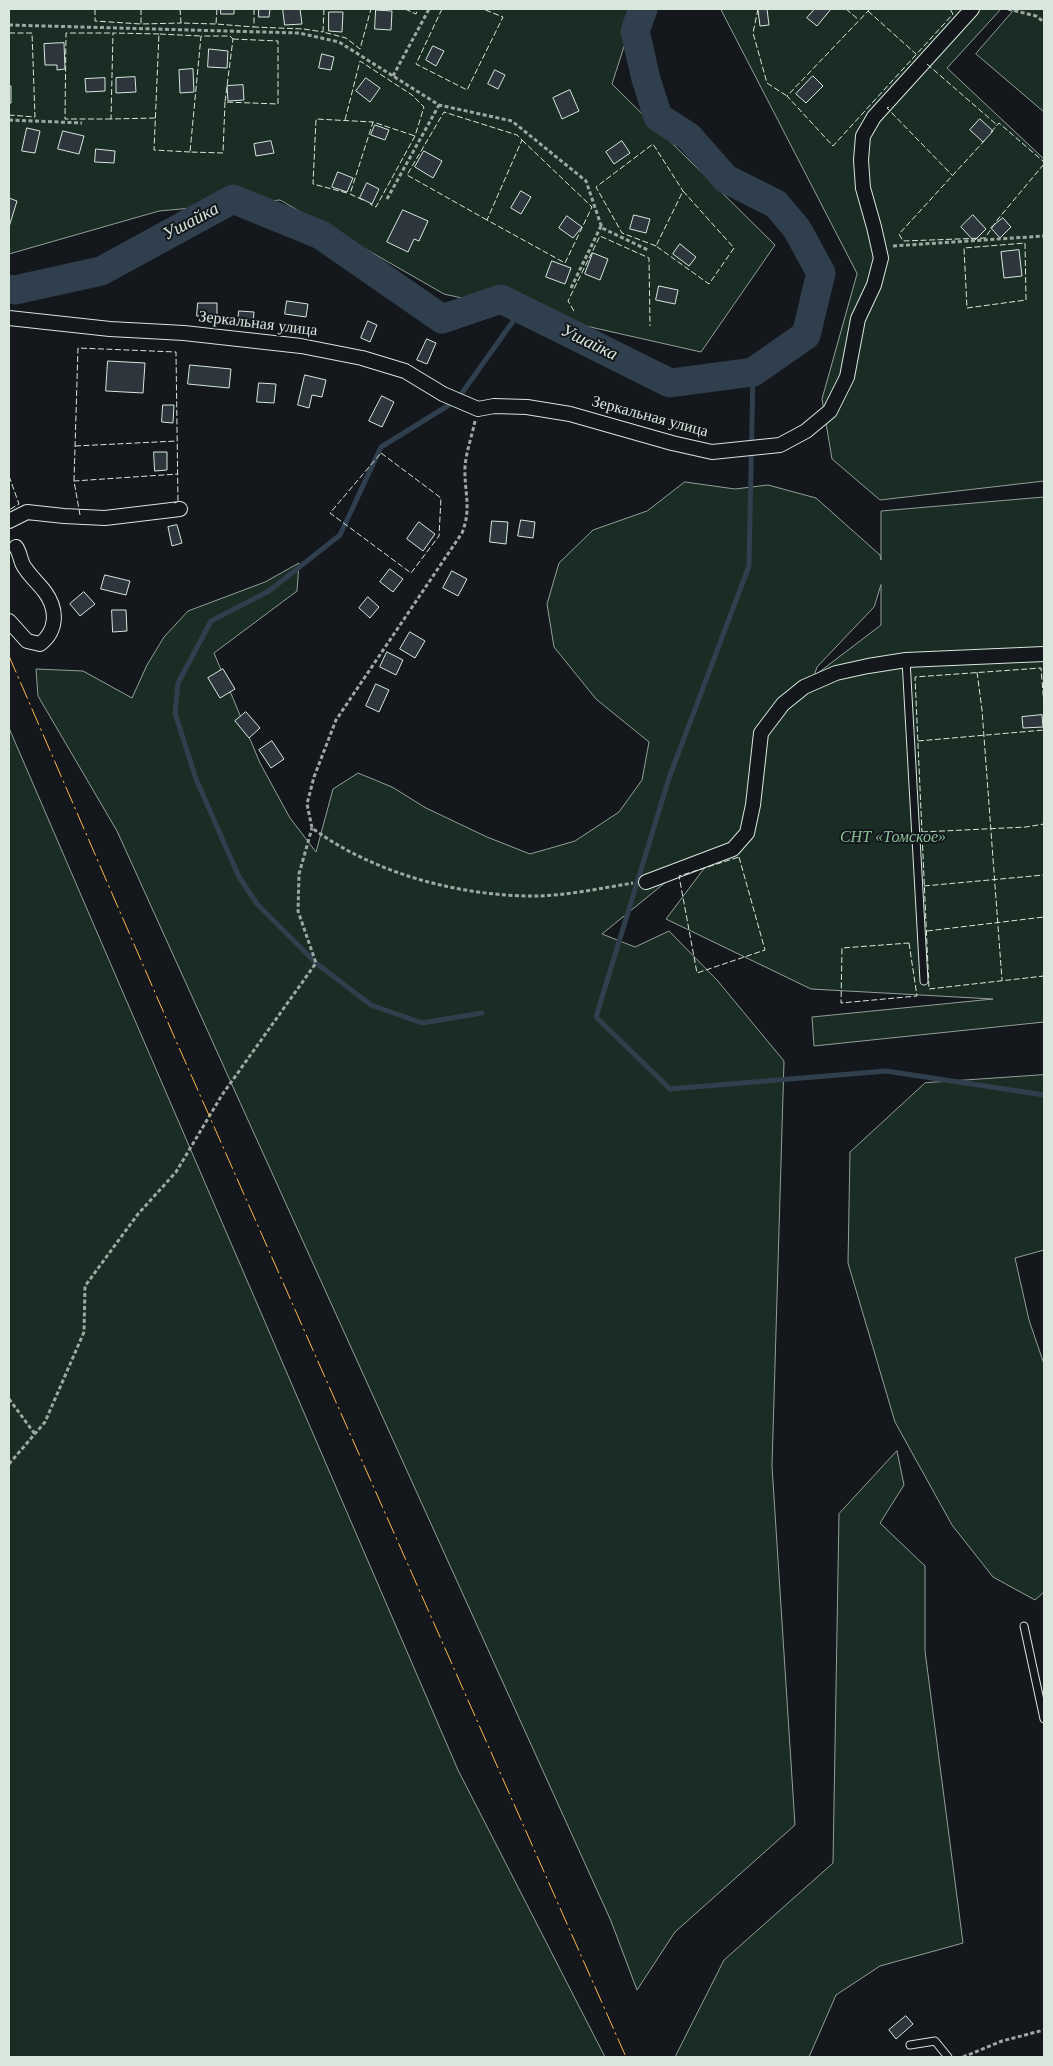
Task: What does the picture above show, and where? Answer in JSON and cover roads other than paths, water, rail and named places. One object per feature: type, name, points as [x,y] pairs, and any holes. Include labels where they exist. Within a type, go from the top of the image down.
[{"type":"street","name":"Зеркальная улица","points":[[9,318],[110,329],[184,333],[254,340],[330,351],[405,371],[443,394],[478,409],[494,406],[527,406],[570,414],[672,443],[712,452],[780,445],[806,431],[830,411],[847,377],[858,319],[874,285],[881,258],[863,188],[861,160],[863,136],[874,117],[972,9]]},
{"type":"street","points":[[9,521],[27,512],[105,518],[180,508]]},
{"type":"street","points":[[9,621],[28,641],[40,644],[46,639],[55,624],[54,612],[47,594],[23,566],[20,552],[16,547]]},
{"type":"street","points":[[646,882],[733,849],[747,833],[753,805],[761,733],[783,704],[804,687],[836,674],[868,666],[906,660],[1044,654]]},
{"type":"lane","points":[[906,660],[924,981]]},
{"type":"lane","points":[[1024,1626],[1044,1719]]},
{"type":"lane","points":[[910,2045],[936,2041],[948,2057]]},
{"type":"waterway","name":"Ушайка","points":[[9,289],[15,290],[101,271],[233,199],[321,235],[442,319],[501,299],[670,383],[753,372],[806,335],[821,273],[797,229],[776,204],[726,179],[689,137],[658,117],[646,79],[635,31],[643,9]]},
{"type":"waterway","points":[[482,1013],[422,1023],[371,1005],[316,963],[257,904],[239,877],[196,779],[175,713],[178,683],[211,621],[269,591],[340,535],[381,447],[457,400],[521,310]]},
{"type":"waterway","points":[[753,372],[749,566],[669,778],[596,1017],[670,1089],[886,1071],[1044,1095]]},
{"type":"park label","name":"СНТ «Томское»","points":[[893,838]]}]
